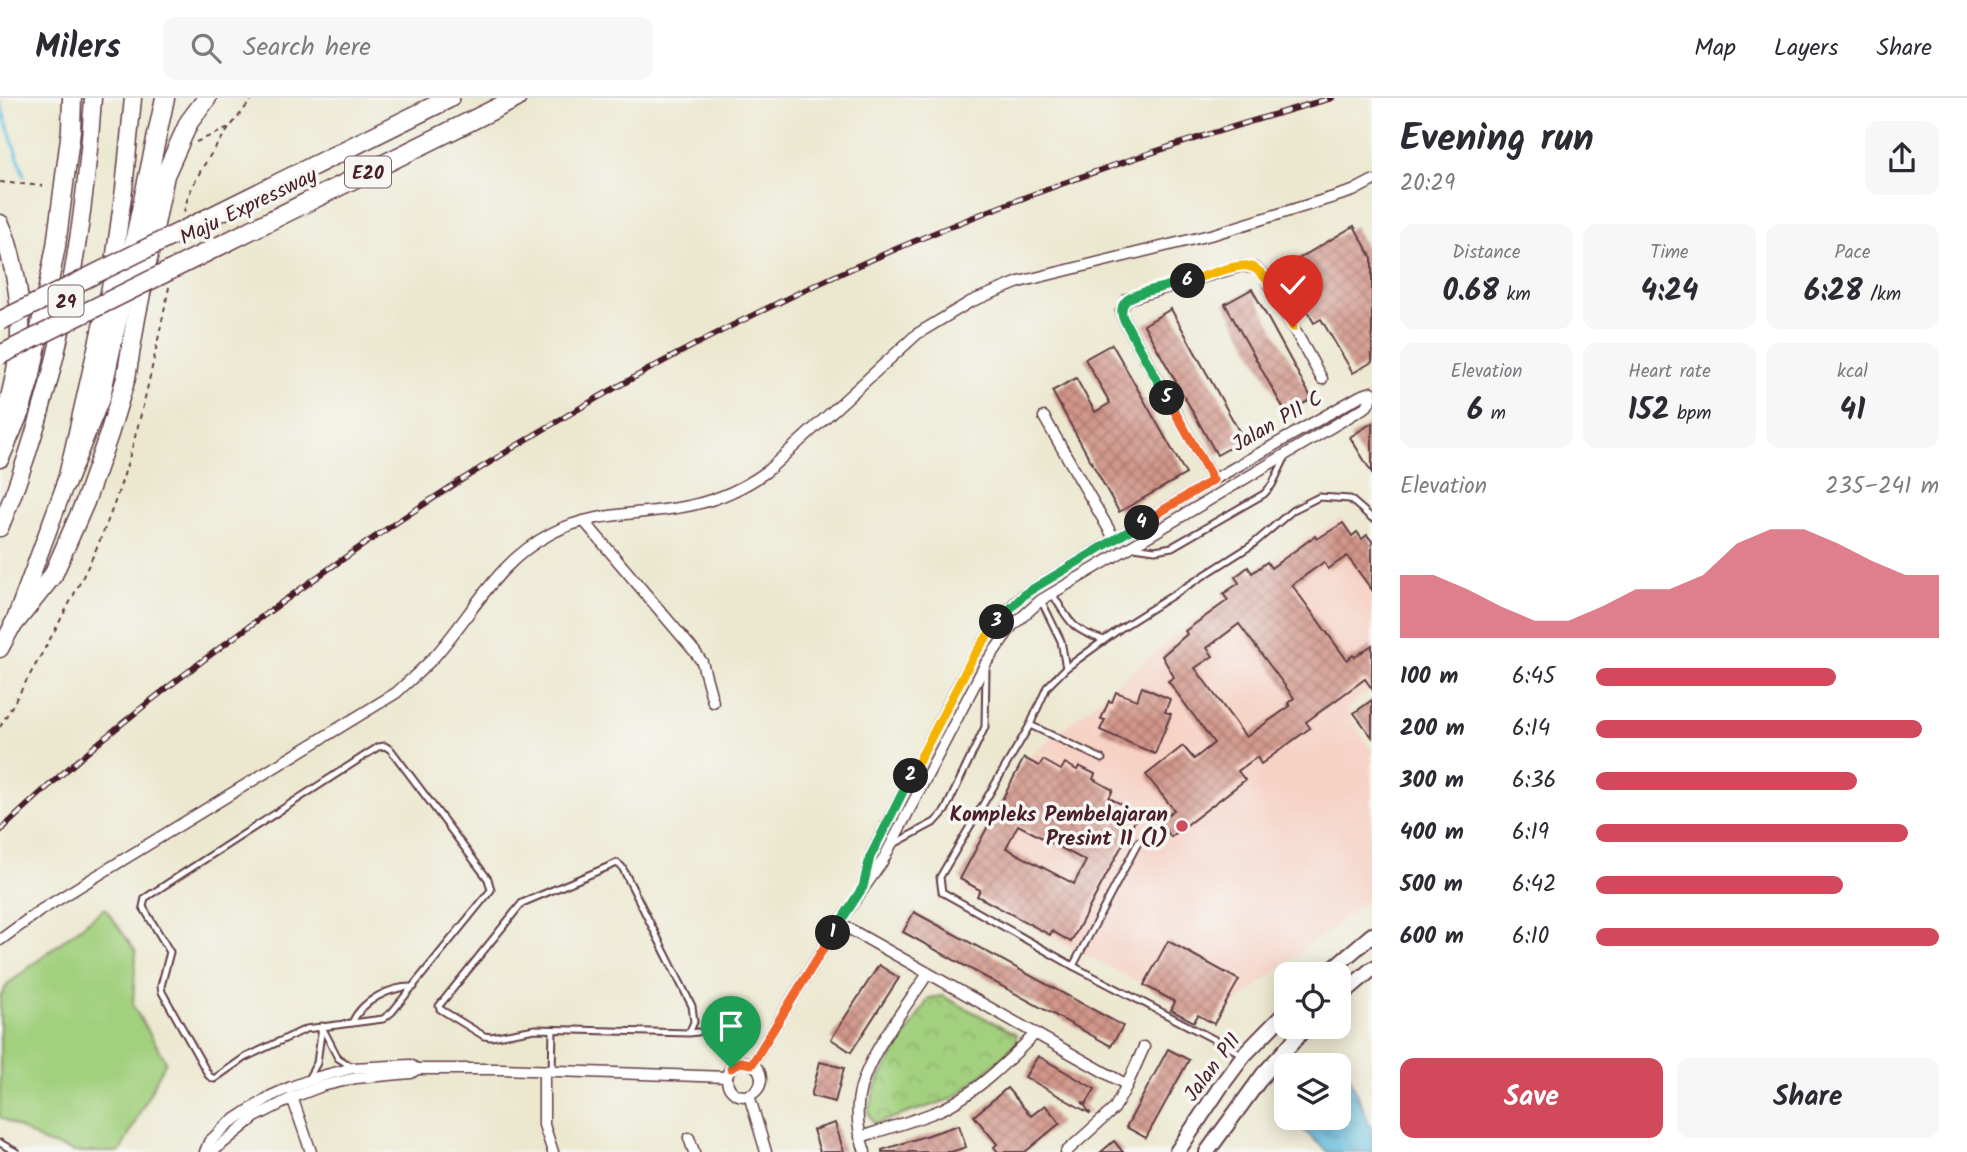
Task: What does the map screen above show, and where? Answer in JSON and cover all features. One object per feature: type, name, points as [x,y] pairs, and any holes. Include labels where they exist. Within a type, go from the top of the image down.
[{"type":"highway","points":[[0,457],[21,409],[31,375],[55,246],[71,130],[72,98]]},
{"type":"highway","name":"29","points":[[0,528],[32,442],[56,355],[84,204],[93,98]]},
{"type":"highway","name":"29","points":[[0,649],[13,625],[65,485],[111,283],[133,98]]},
{"type":"highway","points":[[65,485],[101,397],[165,98]]},
{"type":"highway","points":[[13,625],[52,576],[89,491],[110,434],[126,378],[165,175],[189,122],[207,98]]},
{"type":"highway","name":"Maju Expressway","points":[[0,321],[450,98]]},
{"type":"highway","name":"Maju Expressway","points":[[0,355],[517,98]]},
{"type":"highway","points":[[0,224],[8,241],[22,323],[15,382],[0,434]]},
{"type":"main road","points":[[1340,962],[1372,934]]},
{"type":"main road","points":[[1351,987],[1372,969]]},
{"type":"main road","name":"Jalan P11","points":[[1177,1152],[1244,1055],[1274,1024]]},
{"type":"main road","points":[[1207,1152],[1257,1082],[1295,1039]]},
{"type":"street","points":[[0,940],[41,910],[396,693],[435,657],[501,570],[527,548],[553,532],[605,515],[692,505],[715,499],[752,482],[917,334],[970,302],[1018,282],[1214,234],[1353,191],[1372,181]]},
{"type":"street","points":[[1213,480],[1123,318],[1121,311],[1127,299],[1242,266],[1255,268],[1265,275],[1322,379]]},
{"type":"street","name":"Jalan P11 C","points":[[752,1064],[839,923],[882,862],[986,663],[1013,626],[1041,600],[1367,406],[1372,395],[1360,396],[1213,480],[1026,593],[1000,617],[973,657],[872,852],[863,887]]},
{"type":"street","points":[[1044,417],[1115,540]]},
{"type":"street","points":[[584,521],[695,652],[706,673],[713,702]]},
{"type":"street","points":[[839,923],[927,975],[1127,1085]]},
{"type":"street","points":[[865,1152],[860,1137],[858,1111],[861,1087],[877,1052],[927,975]]},
{"type":"street","points":[[860,1137],[938,1111],[958,1100],[1011,1058],[1036,1034]]},
{"type":"street","points":[[1066,1152],[1108,1116],[1127,1085],[1144,1047]]},
{"type":"street","points":[[746,1062],[759,1070],[761,1081],[757,1090],[742,1096],[732,1092],[727,1077],[735,1064],[746,1062]]},
{"type":"street","points":[[417,1069],[411,1073],[356,1078],[292,1097],[256,1117],[217,1149],[206,1151],[209,1142],[228,1124],[271,1096],[306,1081],[355,1068],[410,1065],[417,1069],[727,1077]]},
{"type":"street","points":[[548,1071],[544,1125],[553,1152]]},
{"type":"street","points":[[750,1095],[766,1152]]},
{"type":"street","points":[[292,1097],[311,1152]]},
{"type":"street","points":[[690,1138],[694,1152]]},
{"type":"lane","points":[[1132,546],[1155,550],[1172,547],[1264,494],[1272,485],[1288,453]]},
{"type":"lane","points":[[1244,1055],[1073,966],[942,892],[940,877],[1030,725],[1047,687],[1066,668],[1104,640],[1252,545],[1293,510],[1319,497],[1350,499],[1372,518]]},
{"type":"lane","points":[[1052,593],[1072,625],[1104,640]]},
{"type":"lane","points":[[1041,600],[1061,641],[1066,668]]},
{"type":"lane","points":[[891,846],[935,822],[945,811],[985,727],[986,663]]},
{"type":"lane","points":[[1030,725],[1102,759]]},
{"type":"lane","points":[[385,746],[391,750],[491,884],[491,890],[393,1012],[383,1019],[352,1023],[306,1029],[244,1058],[214,1079],[209,1076],[162,992],[161,986],[170,952],[142,902],[378,747],[385,746]]},
{"type":"lane","points":[[1073,966],[1139,841]]},
{"type":"lane","points":[[689,1033],[694,1022],[692,1006],[622,867],[617,863],[522,903],[439,1006],[484,1036],[491,1037],[518,1031],[553,1030],[689,1033],[698,1032]]},
{"type":"lane","points":[[352,1023],[360,1009],[392,988],[414,987]]},
{"type":"lane","points":[[322,1026],[338,1058],[355,1068]]},
{"type":"lane","points":[[306,1081],[313,1074],[317,1063],[322,1026]]},
{"type":"lane","points":[[548,1071],[553,1030]]},
{"type":"lane","points":[[0,1143],[16,1152]]},
{"type":"path","points":[[196,142],[230,127]]},
{"type":"path","points":[[0,182],[43,186]]},
{"type":"shaded area","name":"Kompleks Pembelajaran Presint 11 (1)","points":[[1341,518],[1372,559],[1372,688],[1346,710],[1372,751],[1372,897],[1288,962],[1274,962],[1274,973],[1212,1021],[961,890],[1022,763],[1226,594],[1265,565]]},
{"type":"green space","points":[[105,908],[136,952],[133,1006],[166,1061],[120,1152],[75,1152],[44,1142],[0,1117],[0,997],[8,984]]},
{"type":"green space","points":[[942,996],[1016,1034],[1017,1045],[954,1098],[874,1124],[868,1112],[877,1082],[929,998]]},
{"type":"water","points":[[1351,1080],[1372,1130],[1372,1152],[1328,1152],[1303,1130],[1351,1130]]},
{"type":"building","points":[[1354,226],[1372,258],[1372,362],[1353,373],[1321,319],[1314,323],[1283,268]]},
{"type":"building","points":[[1252,289],[1312,399],[1286,413],[1225,304]]},
{"type":"building","points":[[1171,309],[1244,440],[1217,455],[1144,325]]},
{"type":"building","points":[[1112,344],[1186,474],[1119,512],[1052,391],[1076,378],[1095,412],[1110,403],[1085,359]]},
{"type":"building","points":[[1372,423],[1372,473],[1350,437]]},
{"type":"building","points":[[1343,523],[1352,536],[1357,532],[1362,539],[1367,535],[1372,541],[1372,590],[1347,556],[1328,569],[1324,562],[1292,585],[1347,660],[1372,645],[1372,689],[1365,679],[1306,722],[1310,728],[1261,764],[1257,757],[1238,771],[1245,780],[1171,837],[1159,821],[1174,810],[1146,775],[1183,746],[1194,759],[1214,743],[1168,681],[1174,677],[1162,656],[1187,634],[1185,631],[1228,600],[1223,594],[1239,583],[1235,577],[1248,567],[1252,573],[1267,562],[1271,568],[1315,536],[1317,539]],"holes":[[[1239,624],[1294,698],[1288,703],[1290,706],[1246,737],[1195,668],[1213,656],[1207,648]]]},
{"type":"building","points":[[1142,687],[1170,699],[1165,712],[1171,714],[1155,754],[1100,730],[1105,720],[1101,719],[1116,692],[1137,700]]},
{"type":"building","points":[[1372,700],[1372,737],[1354,713]]},
{"type":"building","points":[[1024,758],[1039,766],[1043,760],[1061,770],[1065,763],[1077,770],[1079,766],[1095,774],[1093,779],[1113,790],[1109,798],[1127,807],[1123,814],[1135,821],[1071,942],[1052,931],[1050,935],[977,896],[980,890],[960,879]],"holes":[[[1018,825],[1086,861],[1074,884],[1006,848]]]},
{"type":"building","points":[[914,912],[1123,1026],[1111,1046],[903,932]]},
{"type":"building","points":[[1168,941],[1239,980],[1214,1024],[1198,1015],[1194,1022],[1171,1010],[1175,1002],[1144,985]]},
{"type":"building","points":[[879,965],[899,978],[851,1052],[831,1039]]},
{"type":"building","points":[[1168,1049],[1189,1060],[1146,1138],[1126,1127]]},
{"type":"building","points":[[1038,1056],[1095,1089],[1086,1104],[1082,1102],[1091,1114],[1025,1077]]},
{"type":"building","points":[[820,1062],[844,1068],[835,1102],[811,1096]]},
{"type":"building","points":[[1007,1088],[1031,1116],[1045,1105],[1060,1123],[1025,1152],[998,1152],[994,1147],[997,1144],[974,1116]]},
{"type":"building","points":[[835,1123],[844,1152],[820,1152],[813,1130]]},
{"type":"building","points":[[959,1125],[966,1147],[951,1152],[882,1152],[882,1150]]},
{"type":"building","points":[[1114,1141],[1123,1152],[1101,1152]]},
{"type":"waterway","points":[[0,103],[24,176]]},
{"type":"railway","points":[[0,831],[68,768],[140,709],[288,598],[421,506],[629,380],[773,305],[965,220],[1147,154],[1332,98]]},
{"type":"place","name":"Kompleks Pembelajaran Presint 11 (1)","points":[[1182,826]]},
{"type":"route","points":[[731,1068],[740,1062],[752,1064],[863,887],[872,852],[973,657],[1000,617],[1026,593],[1213,480],[1123,318],[1123,304],[1134,296],[1249,266],[1265,275],[1293,327]]}]
